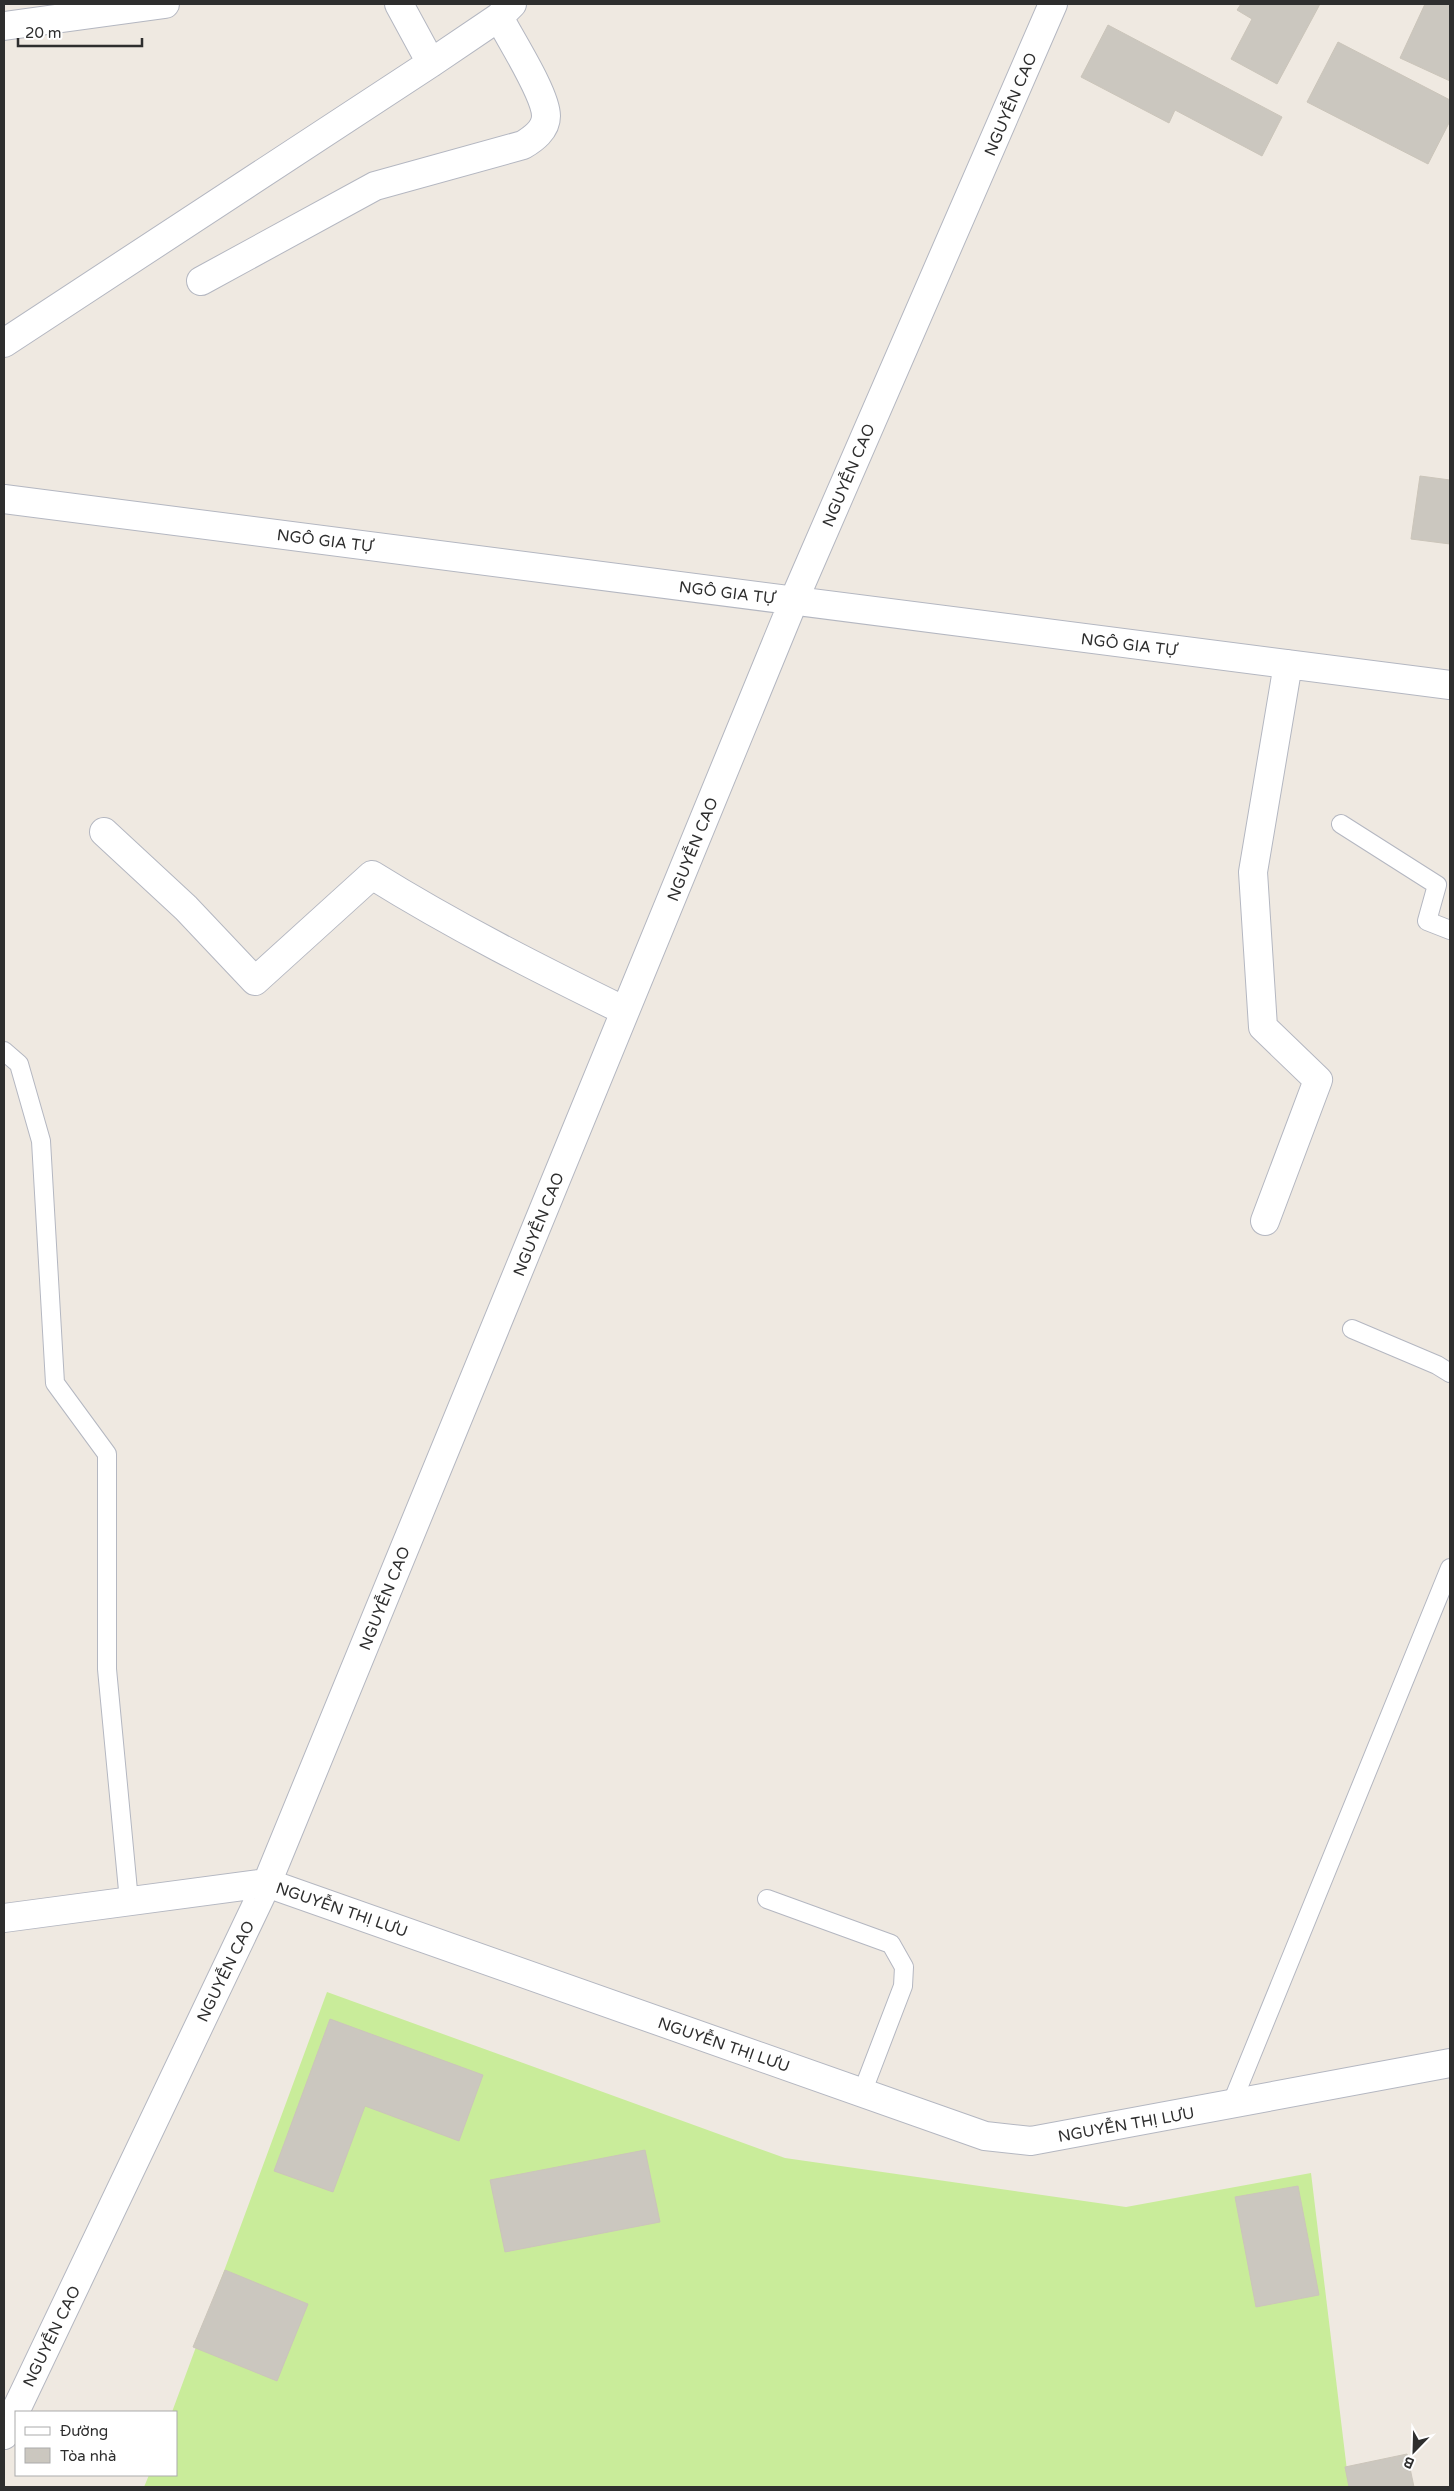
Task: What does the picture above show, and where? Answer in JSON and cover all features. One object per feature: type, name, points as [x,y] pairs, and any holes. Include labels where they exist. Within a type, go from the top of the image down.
[{"type":"street","points":[[4,26],[165,4]]},
{"type":"street","points":[[399,4],[431,63]]},
{"type":"street","name":"NGUYỄN CAO","points":[[15,2411],[267,1883],[794,600],[1053,4]]},
{"type":"street","points":[[4,343],[431,63],[506,11],[539,93],[546,117],[538,136],[523,145],[375,186],[201,281]]},
{"type":"street","name":"NGÔ GIA TỰ","points":[[4,499],[1450,685]]},
{"type":"street","points":[[1265,1221],[1318,1080],[1263,1027],[1253,872],[1288,664]]},
{"type":"street","points":[[104,832],[186,908],[255,980],[372,875],[421,905],[525,962],[625,1011]]},
{"type":"street","name":"NGUYỄN THỊ LƯU","points":[[4,1918],[267,1883],[985,2136],[1031,2141],[1231,2106],[1450,2062]]},
{"type":"street","name":"NGUYỄN CAO","points":[[4,2435],[15,2412]]},
{"type":"lane","points":[[1341,824],[1438,885],[1427,921],[1450,930]]},
{"type":"lane","points":[[4,1051],[19,1064],[41,1141],[55,1383],[107,1454],[107,1669],[129,1901]]},
{"type":"lane","points":[[1352,1329],[1437,1365],[1450,1374]]},
{"type":"lane","points":[[1231,2106],[1450,1568]]},
{"type":"lane","points":[[767,1899],[891,1944],[904,1967],[903,1986],[862,2093]]},
{"type":"green space","points":[[327,1992],[785,2158],[1126,2207],[1311,2173],[1349,2487],[144,2487],[149,2476],[178,2476],[178,2411],[172,2411]]},
{"type":"building","points":[[1241,4],[1320,4],[1277,84],[1231,59],[1252,19],[1237,10]]},
{"type":"building","points":[[1425,4],[1450,4],[1450,81],[1400,58]]},
{"type":"building","points":[[1108,25],[1282,117],[1262,156],[1175,110],[1169,123],[1081,77]]},
{"type":"building","points":[[1338,42],[1450,100],[1450,121],[1428,164],[1307,102]]},
{"type":"building","points":[[1420,476],[1450,480],[1450,544],[1411,539]]},
{"type":"building","points":[[330,2019],[483,2075],[459,2141],[365,2106],[333,2192],[274,2171]]},
{"type":"building","points":[[645,2150],[660,2222],[505,2252],[490,2180]]},
{"type":"building","points":[[1298,2186],[1319,2295],[1256,2307],[1235,2197]]},
{"type":"building","points":[[225,2270],[308,2304],[277,2381],[193,2347]]},
{"type":"building","points":[[1407,2454],[1414,2487],[1349,2487],[1345,2467]]}]
